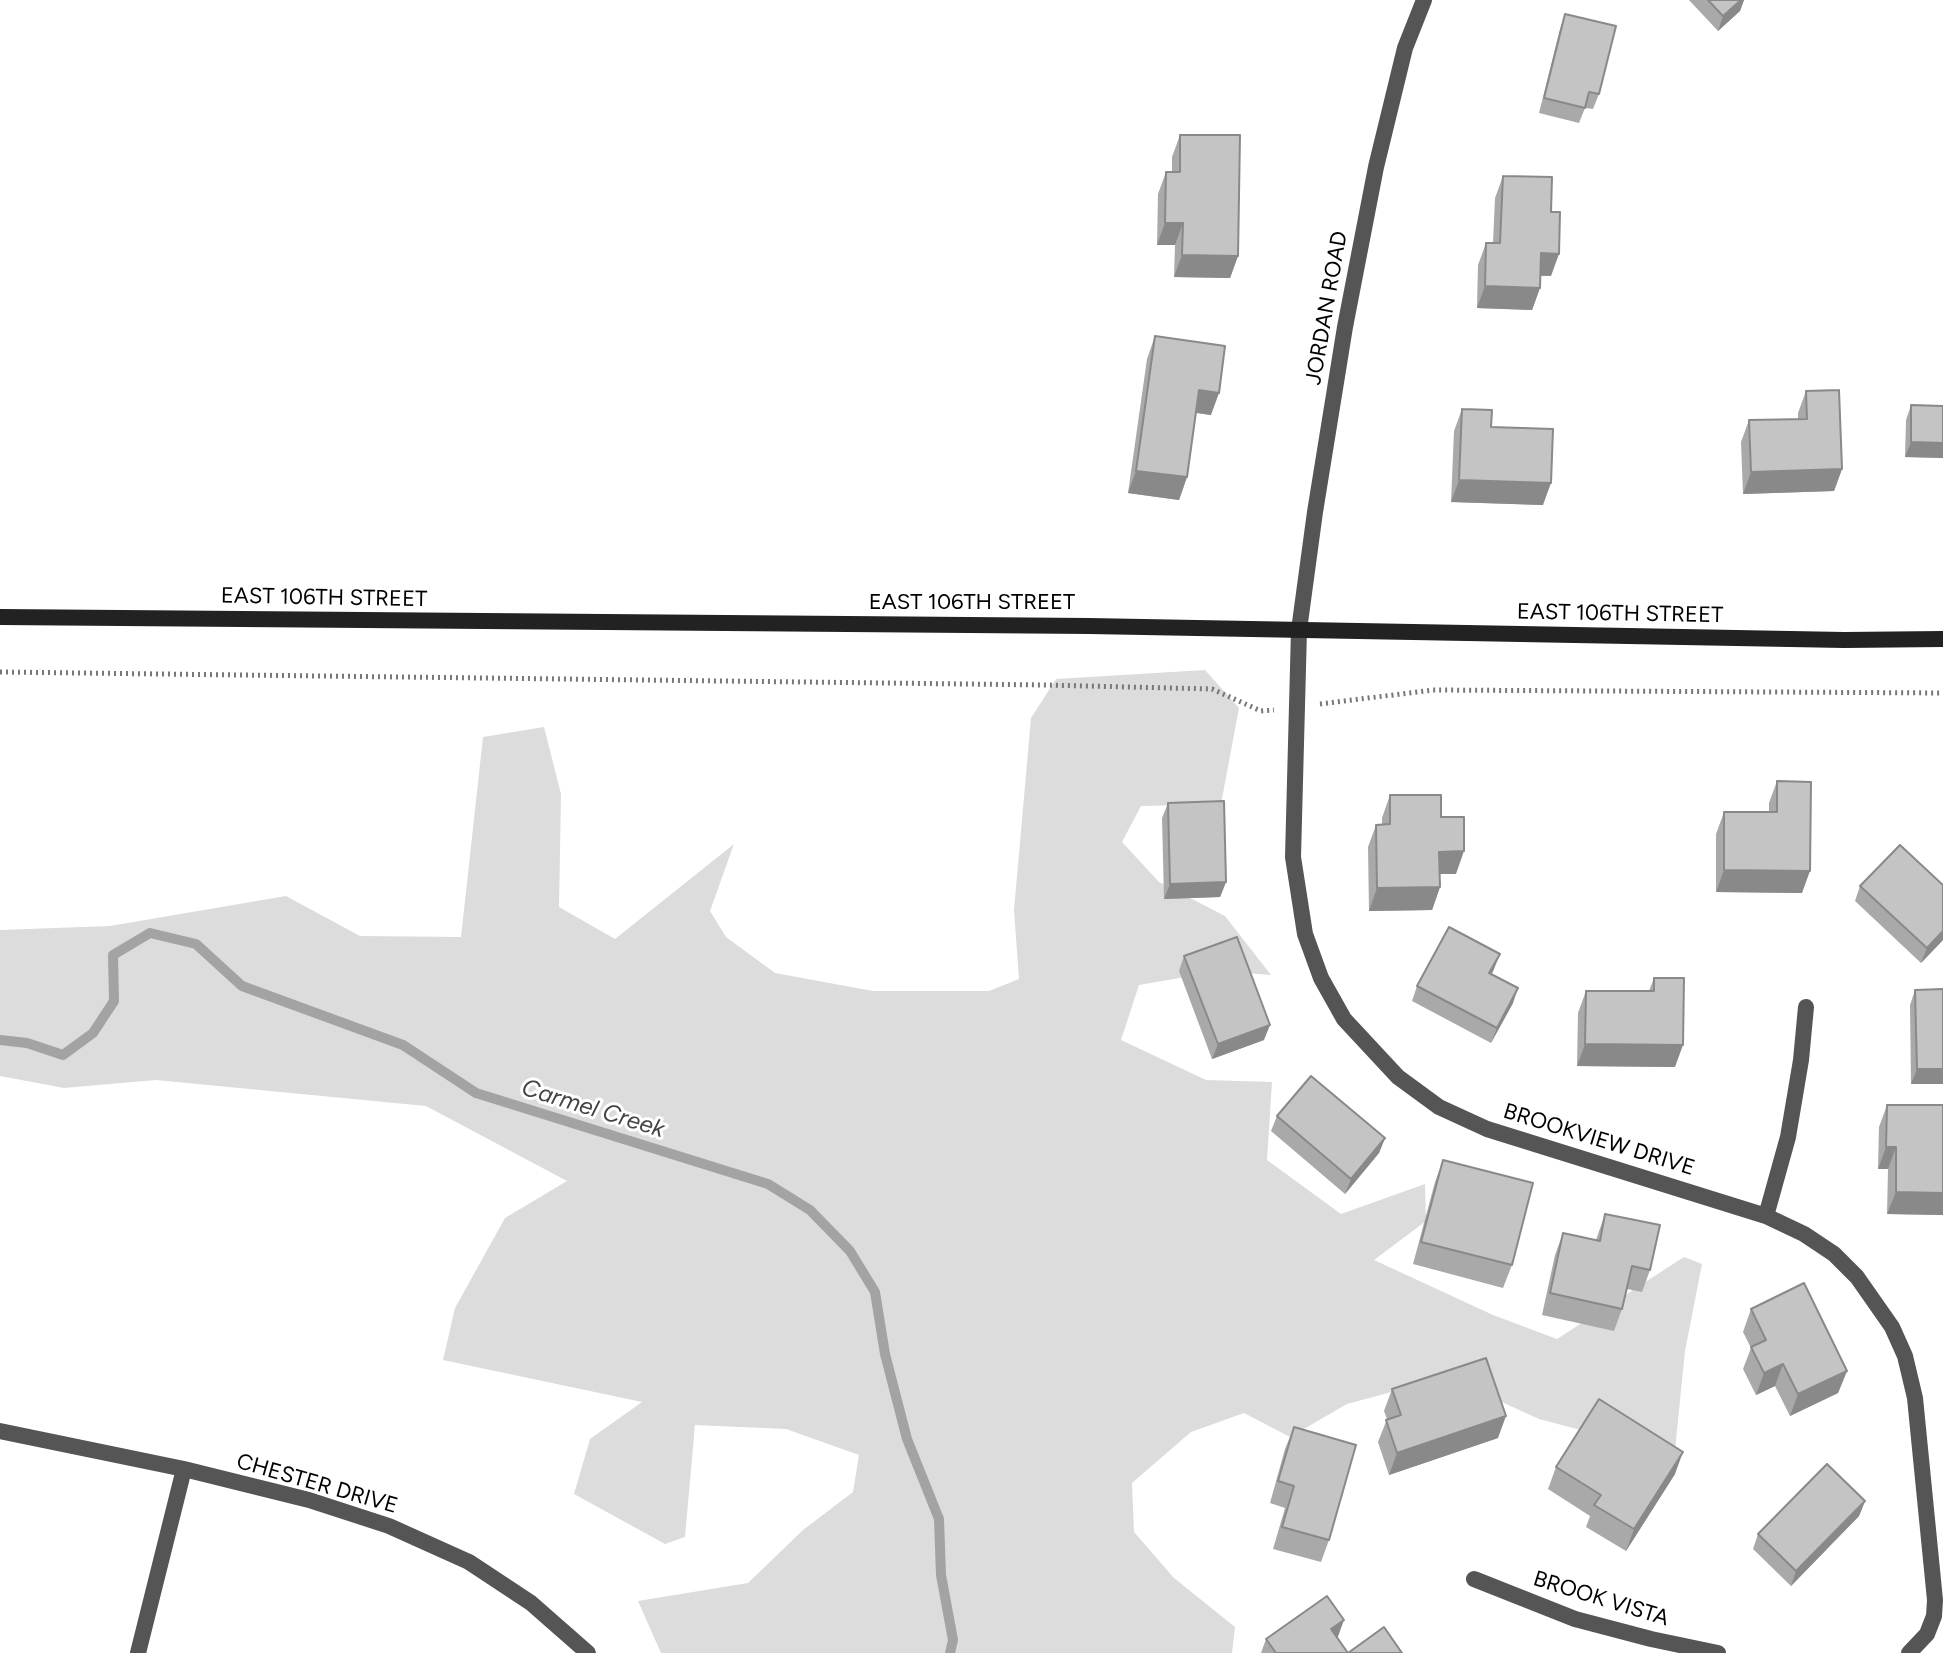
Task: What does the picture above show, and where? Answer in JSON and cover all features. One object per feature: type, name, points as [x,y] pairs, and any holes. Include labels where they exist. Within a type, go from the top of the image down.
[{"type":"street","name":"JORDAN ROAD","points":[[1299,630],[1345,327],[1376,167],[1405,48],[1424,0]]},
{"type":"street","name":"EAST 106TH STREET","points":[[0,617],[1089,626],[1844,640],[1943,639]]},
{"type":"street","name":"BROOKVIEW DRIVE","points":[[1299,630],[1293,857],[1295,883],[1305,934],[1321,978],[1344,1019],[1398,1077],[1439,1107],[1487,1129],[1766,1216],[1804,1234],[1834,1254],[1857,1277],[1892,1327],[1905,1356],[1915,1398],[1935,1600],[1934,1616],[1917,1651]]},
{"type":"street","points":[[1766,1216],[1788,1137],[1806,1007]]},
{"type":"street","name":"CHESTER DRIVE","points":[[0,1431],[184,1469],[309,1500],[389,1526],[469,1562],[531,1603],[588,1653]]},
{"type":"street","points":[[138,1653],[184,1469]]},
{"type":"street","name":"BROOK VISTA","points":[[1474,1579],[1575,1619],[1718,1653]]},
{"type":"path","points":[[0,672],[1212,689],[1261,711],[1433,690],[1943,693]]},
{"type":"shaded area","points":[[1205,670],[1239,708],[1221,804],[1141,806],[1122,842],[1159,882],[1225,916],[1271,975],[1220,971],[1139,985],[1121,1040],[1206,1080],[1272,1082],[1267,1160],[1341,1214],[1425,1184],[1426,1221],[1374,1260],[1493,1315],[1557,1339],[1684,1257],[1702,1264],[1685,1351],[1675,1450],[1660,1451],[1539,1419],[1447,1377],[1347,1404],[1290,1437],[1244,1413],[1191,1432],[1132,1483],[1134,1532],[1174,1578],[1235,1627],[1232,1653],[661,1653],[638,1601],[748,1583],[803,1530],[853,1492],[859,1455],[786,1429],[695,1425],[685,1537],[665,1544],[574,1494],[590,1439],[642,1402],[443,1360],[455,1308],[505,1218],[567,1181],[426,1106],[156,1080],[64,1088],[0,1076],[0,930],[110,926],[286,896],[360,936],[461,937],[483,737],[544,727],[561,794],[559,907],[615,939],[734,844],[710,911],[726,937],[775,973],[873,991],[989,991],[1019,979],[1014,910],[1031,718],[1056,679]]},
{"type":"building","points":[[1708,0],[1741,0],[1723,16]]},
{"type":"building","points":[[1565,14],[1616,26],[1599,94],[1589,92],[1585,108],[1544,98]]},
{"type":"building","points":[[1180,135],[1240,135],[1238,256],[1182,255],[1183,223],[1165,223],[1166,172],[1180,172]]},
{"type":"building","points":[[1503,176],[1552,177],[1551,212],[1560,212],[1559,254],[1541,253],[1540,288],[1485,286],[1486,243],[1500,243]]},
{"type":"building","points":[[1155,336],[1225,346],[1219,393],[1199,390],[1187,477],[1136,471]]},
{"type":"building","points":[[1839,390],[1842,469],[1751,472],[1749,420],[1807,419],[1806,391]]},
{"type":"building","points":[[1911,405],[1943,406],[1943,443],[1911,442]]},
{"type":"building","points":[[1462,409],[1492,410],[1491,427],[1553,429],[1551,483],[1459,480]]},
{"type":"building","points":[[1777,781],[1811,782],[1810,871],[1724,870],[1724,812],[1777,812]]},
{"type":"building","points":[[1390,795],[1441,795],[1441,817],[1464,817],[1464,851],[1439,852],[1440,887],[1377,888],[1376,825],[1390,824]]},
{"type":"building","points":[[1224,801],[1226,882],[1170,884],[1168,803]]},
{"type":"building","points":[[1900,845],[1943,885],[1943,931],[1927,948],[1860,886]]},
{"type":"building","points":[[1449,927],[1500,954],[1489,973],[1518,988],[1497,1028],[1417,986]]},
{"type":"building","points":[[1237,937],[1270,1025],[1218,1044],[1184,956]]},
{"type":"building","points":[[1654,978],[1684,978],[1683,1045],[1585,1044],[1586,991],[1654,991]]},
{"type":"building","points":[[1943,989],[1943,1069],[1917,1069],[1915,990]]},
{"type":"building","points":[[1311,1076],[1385,1138],[1351,1179],[1277,1116]]},
{"type":"building","points":[[1887,1105],[1943,1105],[1943,1193],[1896,1192],[1896,1147],[1886,1147]]},
{"type":"building","points":[[1443,1160],[1533,1183],[1512,1265],[1421,1242]]},
{"type":"building","points":[[1605,1214],[1660,1225],[1650,1270],[1632,1266],[1622,1309],[1550,1293],[1563,1233],[1600,1241]]},
{"type":"building","points":[[1804,1283],[1847,1371],[1798,1394],[1783,1364],[1764,1373],[1751,1347],[1766,1340],[1751,1309]]},
{"type":"building","points":[[1486,1358],[1506,1416],[1397,1453],[1386,1420],[1401,1415],[1392,1389]]},
{"type":"building","points":[[1599,1399],[1683,1452],[1634,1529],[1594,1505],[1601,1495],[1556,1467]]},
{"type":"building","points":[[1294,1427],[1356,1445],[1329,1540],[1282,1527],[1294,1486],[1278,1481]]},
{"type":"building","points":[[1827,1464],[1865,1501],[1796,1571],[1758,1534]]},
{"type":"building","points":[[1327,1596],[1344,1620],[1331,1629],[1348,1653],[1276,1653],[1266,1639]]},
{"type":"building","points":[[1384,1627],[1402,1653],[1348,1653]]},
{"type":"waterway","name":"Carmel Creek","points":[[0,1040],[27,1043],[63,1055],[93,1033],[114,1001],[113,955],[150,933],[196,944],[242,986],[403,1045],[476,1093],[768,1184],[810,1210],[850,1251],[875,1292],[885,1354],[907,1439],[939,1519],[941,1575],[953,1640],[950,1653]]}]
